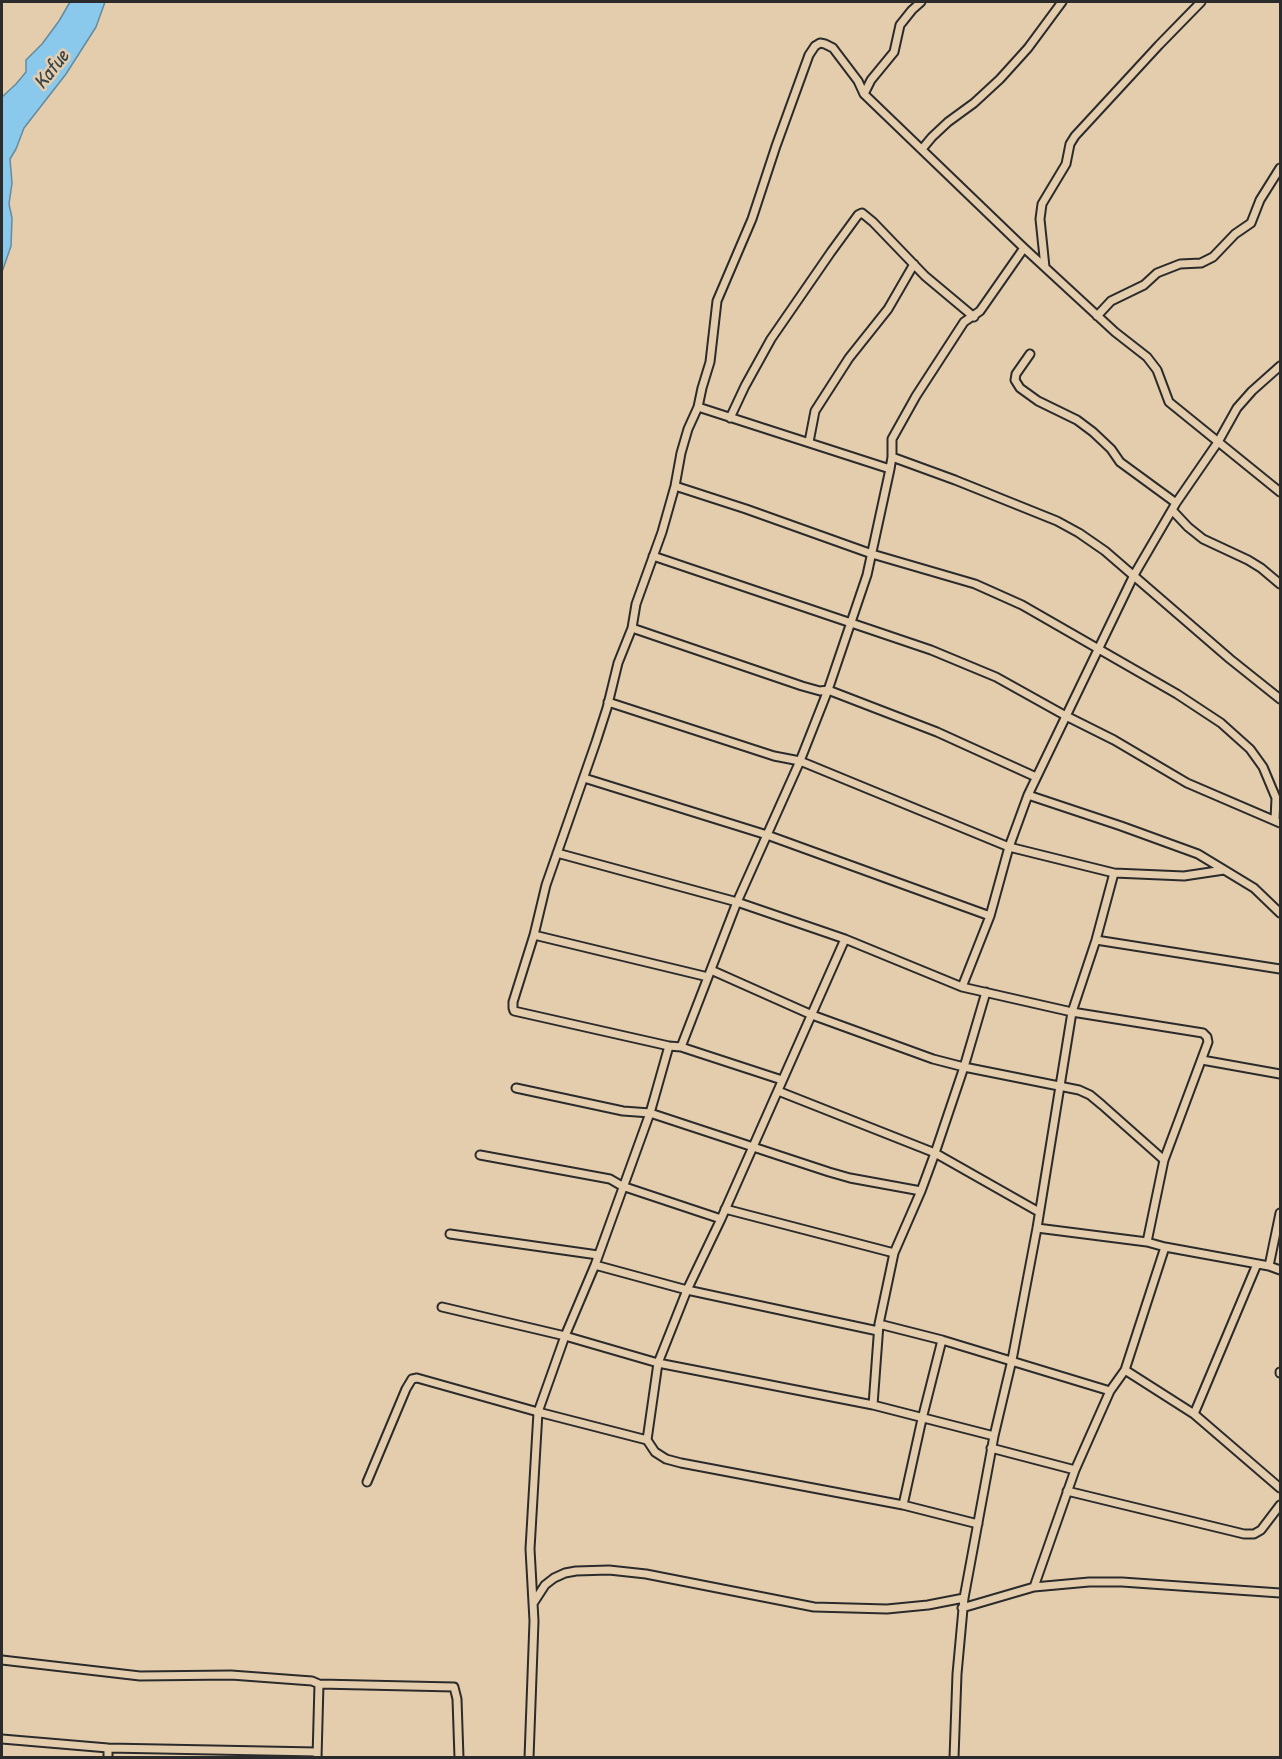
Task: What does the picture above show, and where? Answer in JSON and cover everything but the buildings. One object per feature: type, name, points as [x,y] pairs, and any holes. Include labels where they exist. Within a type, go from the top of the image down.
[{"type":"street","points":[[864,94],[871,80],[894,52],[900,25],[921,2]]},
{"type":"street","points":[[922,150],[948,122],[1000,80],[1028,48],[1062,2]]},
{"type":"street","points":[[1045,267],[1040,219],[1042,204],[1066,164],[1070,144],[1201,2]]},
{"type":"street","points":[[782,1080],[681,1047],[514,1011],[513,1002],[546,885],[584,778],[618,663],[632,628],[636,604],[662,532],[684,445],[698,407],[710,362],[717,301],[752,219],[809,55],[815,46],[820,43],[833,48],[853,73],[864,94],[1023,248],[1097,316],[1147,357],[1157,370],[1169,402],[1281,492]]},
{"type":"street","points":[[1097,316],[1111,301],[1144,285],[1157,273],[1180,264],[1201,263],[1213,257],[1235,234],[1251,223],[1260,200],[1281,168]]},
{"type":"street","points":[[730,418],[771,339],[858,215],[862,213],[866,214],[925,276],[974,317]]},
{"type":"street","points":[[681,1047],[737,902],[800,761],[828,690],[867,575],[890,469],[892,439],[916,396],[964,322],[980,311],[1023,248]]},
{"type":"street","points":[[809,442],[815,411],[849,358],[888,309],[914,264]]},
{"type":"street","points":[[1030,354],[1016,374],[1015,380],[1020,388],[1038,401],[1077,420],[1094,432],[1120,462],[1174,507],[1188,527],[1203,539],[1248,560],[1281,584]]},
{"type":"street","points":[[962,987],[990,916],[1009,847],[1028,795],[1134,575],[1237,408],[1252,391],[1281,366]]},
{"type":"street","points":[[698,407],[890,469]]},
{"type":"street","points":[[892,457],[1057,520],[1105,551],[1230,659],[1281,699]]},
{"type":"street","points":[[652,556],[932,650],[996,677],[1114,740],[1188,783],[1278,822],[1276,798],[1263,766],[1250,749],[1221,723],[1177,694],[1022,605],[975,584],[872,554],[675,486]]},
{"type":"street","points":[[632,628],[802,686],[820,691],[828,690],[937,732],[1036,777]]},
{"type":"street","points":[[608,702],[774,756],[800,761],[1009,847],[1114,873],[1184,876],[1224,870]]},
{"type":"street","points":[[584,778],[766,835],[990,916]]},
{"type":"street","points":[[1028,795],[1198,854],[1254,888],[1281,914]]},
{"type":"street","points":[[557,853],[737,902],[845,939],[962,987],[1072,1012],[1203,1033],[1208,1037],[1208,1042],[1164,1160],[1147,1242]]},
{"type":"street","points":[[954,1758],[962,1608],[994,1436],[1012,1360],[1037,1228],[1072,1012],[1096,940],[1114,873]]},
{"type":"street","points":[[534,934],[710,973],[812,1015],[933,1059],[1079,1090],[1090,1095],[1164,1160]]},
{"type":"street","points":[[845,939],[721,1219],[687,1290],[658,1363],[647,1440],[655,1452],[666,1459],[681,1463],[903,1505],[978,1524]]},
{"type":"street","points":[[1096,940],[1281,969]]},
{"type":"street","points":[[873,1405],[878,1328],[894,1253],[921,1191],[964,1067],[986,992]]},
{"type":"street","points":[[529,1758],[534,1603],[530,1549],[538,1412],[565,1336],[595,1265],[650,1113],[669,1046]]},
{"type":"street","points":[[1202,1060],[1281,1074]]},
{"type":"street","points":[[516,1088],[623,1111],[650,1113],[850,1178],[921,1191]]},
{"type":"street","points":[[778,1091],[934,1153],[1039,1212]]},
{"type":"street","points":[[480,1155],[610,1179],[622,1186],[721,1219]]},
{"type":"street","points":[[725,1209],[894,1253]]},
{"type":"street","points":[[1269,1266],[1281,1214]]},
{"type":"street","points":[[1037,1228],[1147,1242],[1281,1270]]},
{"type":"street","points":[[450,1234],[598,1255]]},
{"type":"street","points":[[1034,1587],[1075,1470],[1110,1391],[1125,1370],[1165,1247]]},
{"type":"street","points":[[1194,1414],[1257,1264]]},
{"type":"street","points":[[595,1265],[687,1290],[942,1340],[1110,1391]]},
{"type":"street","points":[[442,1307],[565,1336],[658,1363],[873,1405],[994,1436]]},
{"type":"street","points":[[903,1505],[942,1340]]},
{"type":"street","points":[[1125,1370],[1194,1414],[1281,1488]]},
{"type":"street","points":[[367,1482],[406,1389],[412,1379],[417,1378],[647,1440]]},
{"type":"street","points":[[992,1448],[1075,1470]]},
{"type":"street","points":[[1067,1491],[1244,1534],[1254,1534],[1261,1530],[1281,1504]]},
{"type":"street","points":[[534,1603],[545,1586],[554,1578],[565,1572],[576,1570],[609,1570],[646,1574],[814,1607],[887,1609],[928,1605],[964,1598]]},
{"type":"street","points":[[962,1608],[1034,1587],[1089,1582],[1122,1582],[1281,1593]]},
{"type":"street","points":[[2,1660],[140,1676],[231,1675],[309,1680],[319,1684],[453,1687],[457,1699],[459,1758]]},
{"type":"street","points":[[2,1739],[108,1748],[316,1755],[319,1684]]},
{"type":"street","points":[[108,1748],[108,1758]]},
{"type":"water","name":"Kafue","points":[[70,2],[105,2],[96,27],[66,74],[24,128],[10,159],[11,246],[2,272],[2,97],[26,72],[26,60],[42,44]]}]
